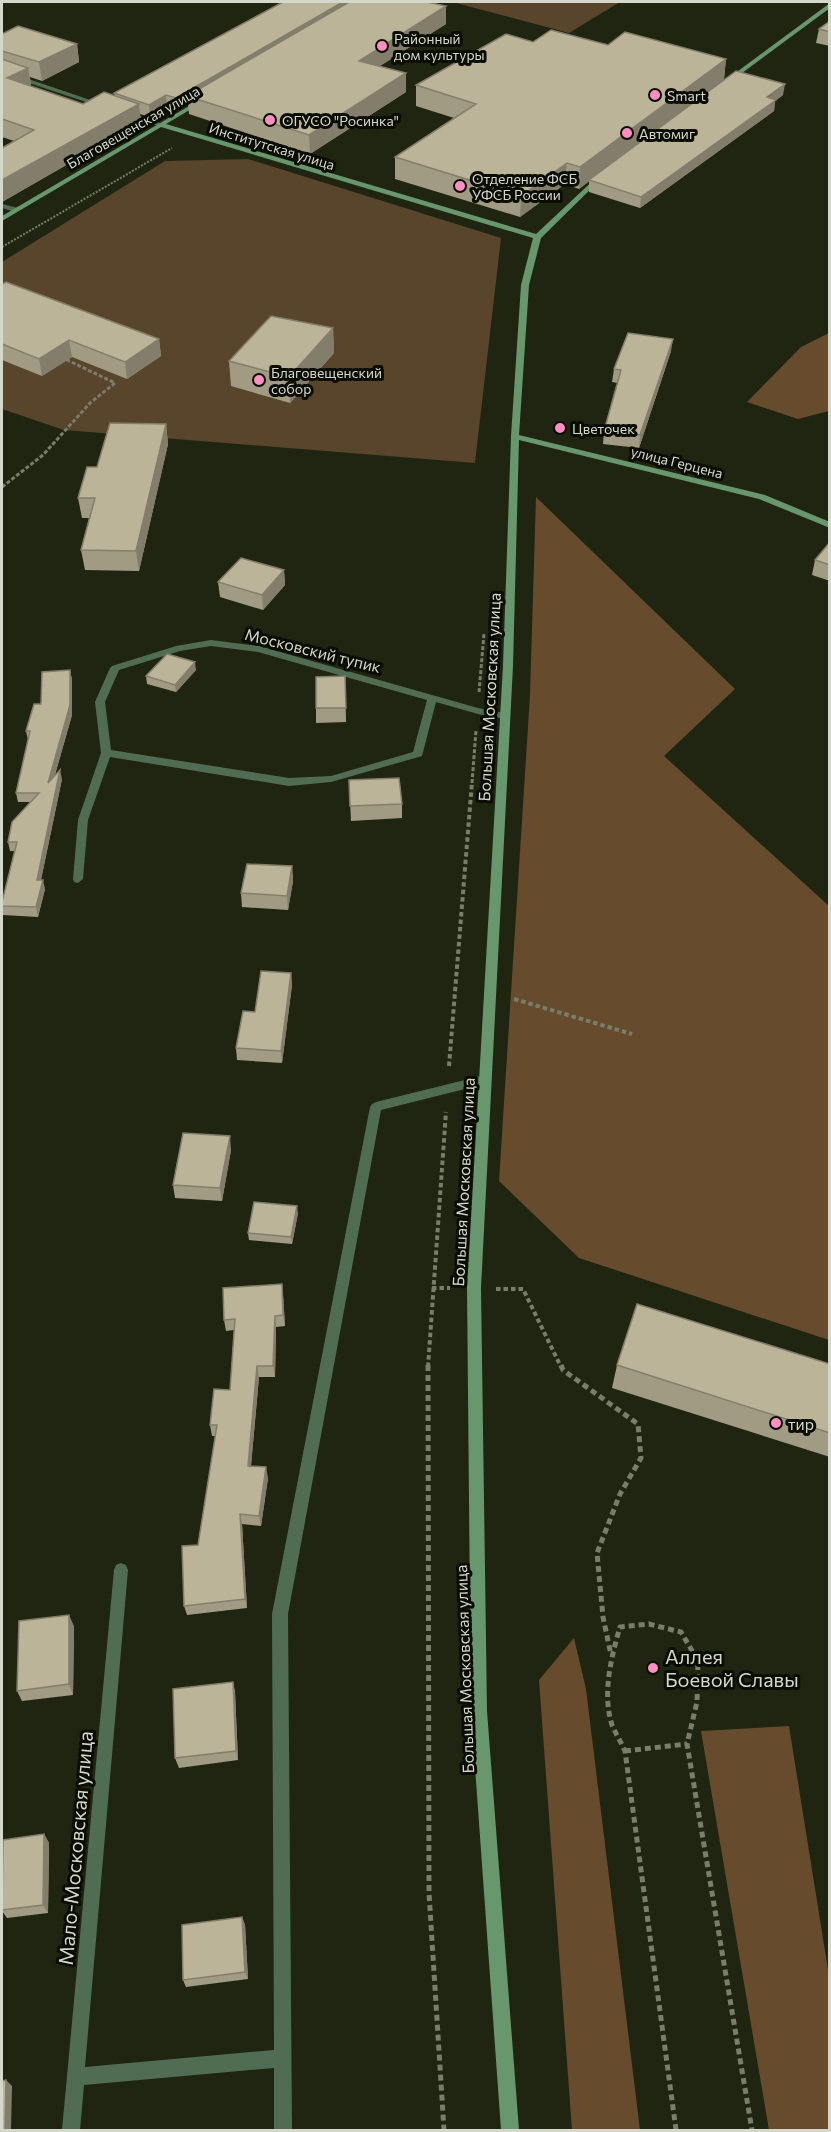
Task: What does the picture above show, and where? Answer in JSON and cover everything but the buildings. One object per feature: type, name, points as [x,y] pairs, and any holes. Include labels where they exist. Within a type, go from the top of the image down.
[{"type":"main road","points":[[724,83],[830,5]]},
{"type":"main road","name":"Благовещенская улица","points":[[2,219],[211,96]]},
{"type":"main road","name":"Институтская улица","points":[[161,125],[537,237]]},
{"type":"main road","points":[[537,237],[591,183],[610,169]]},
{"type":"main road","name":"Большая Московская улица","points":[[510,2130],[479,1712],[474,1288],[506,716],[515,436],[525,285],[537,237]]},
{"type":"main road","name":"улица Герцена","points":[[515,436],[762,497],[830,525]]},
{"type":"street","points":[[2,72],[108,107]]},
{"type":"street","name":"Институтская улица","points":[[119,111],[161,125]]},
{"type":"street","points":[[2,206],[15,210]]},
{"type":"street","name":"Московский тупик","points":[[78,879],[83,820],[106,753],[100,702],[115,668],[179,648],[211,643],[259,648],[432,698],[506,716]]},
{"type":"street","points":[[106,753],[289,782],[331,779],[418,754],[432,698]]},
{"type":"street","points":[[283,2130],[280,1614],[376,1107],[485,1080]]},
{"type":"street","name":"Мало-Московская улица","points":[[71,2130],[121,1570]]},
{"type":"street","points":[[76,2077],[282,2058]]},
{"type":"path","points":[[2,487],[43,455],[90,403],[115,383],[53,354]]},
{"type":"path","points":[[490,992],[632,1034]]},
{"type":"path","points":[[432,1288],[523,1289],[563,1370],[638,1424],[640,1458],[620,1494],[597,1553],[603,1617],[611,1656]]},
{"type":"path","points":[[676,2130],[625,1750],[611,1722],[609,1691],[611,1656],[620,1627],[648,1624],[681,1632],[698,1661],[697,1702],[687,1744],[752,2130]]},
{"type":"path","points":[[625,1750],[687,1744]]},
{"type":"shaded area","points":[[452,2],[620,2],[569,33]]},
{"type":"shaded area","points":[[248,159],[501,238],[475,463],[64,430],[2,409],[2,262],[165,161]]},
{"type":"shaded area","points":[[829,333],[829,411],[798,419],[747,402],[801,347]]},
{"type":"shaded area","points":[[536,497],[735,689],[664,756],[829,906],[829,1340],[579,1258],[499,1181],[530,695]]},
{"type":"shaded area","points":[[574,1638],[586,1689],[640,2130],[572,2130],[539,1680]]},
{"type":"shaded area","points":[[789,1726],[829,1976],[829,2130],[769,2130],[701,1731]]},
{"type":"place","name":"Районный дом культуры","points":[[382,46]]},
{"type":"place","name":"Smart","points":[[655,95]]},
{"type":"place","name":"ОГУСО \"Росинка\"","points":[[270,120]]},
{"type":"place","name":"Автомиг","points":[[627,133]]},
{"type":"place","name":"Отделение ФСБ УФСБ России","points":[[460,186]]},
{"type":"place","name":"Благовещенский собор","points":[[259,380]]},
{"type":"place","name":"Цветочек","points":[[560,428]]},
{"type":"place","name":"тир","points":[[776,1423]]},
{"type":"place","name":"Аллея Боевой Славы","points":[[653,1668]]}]
